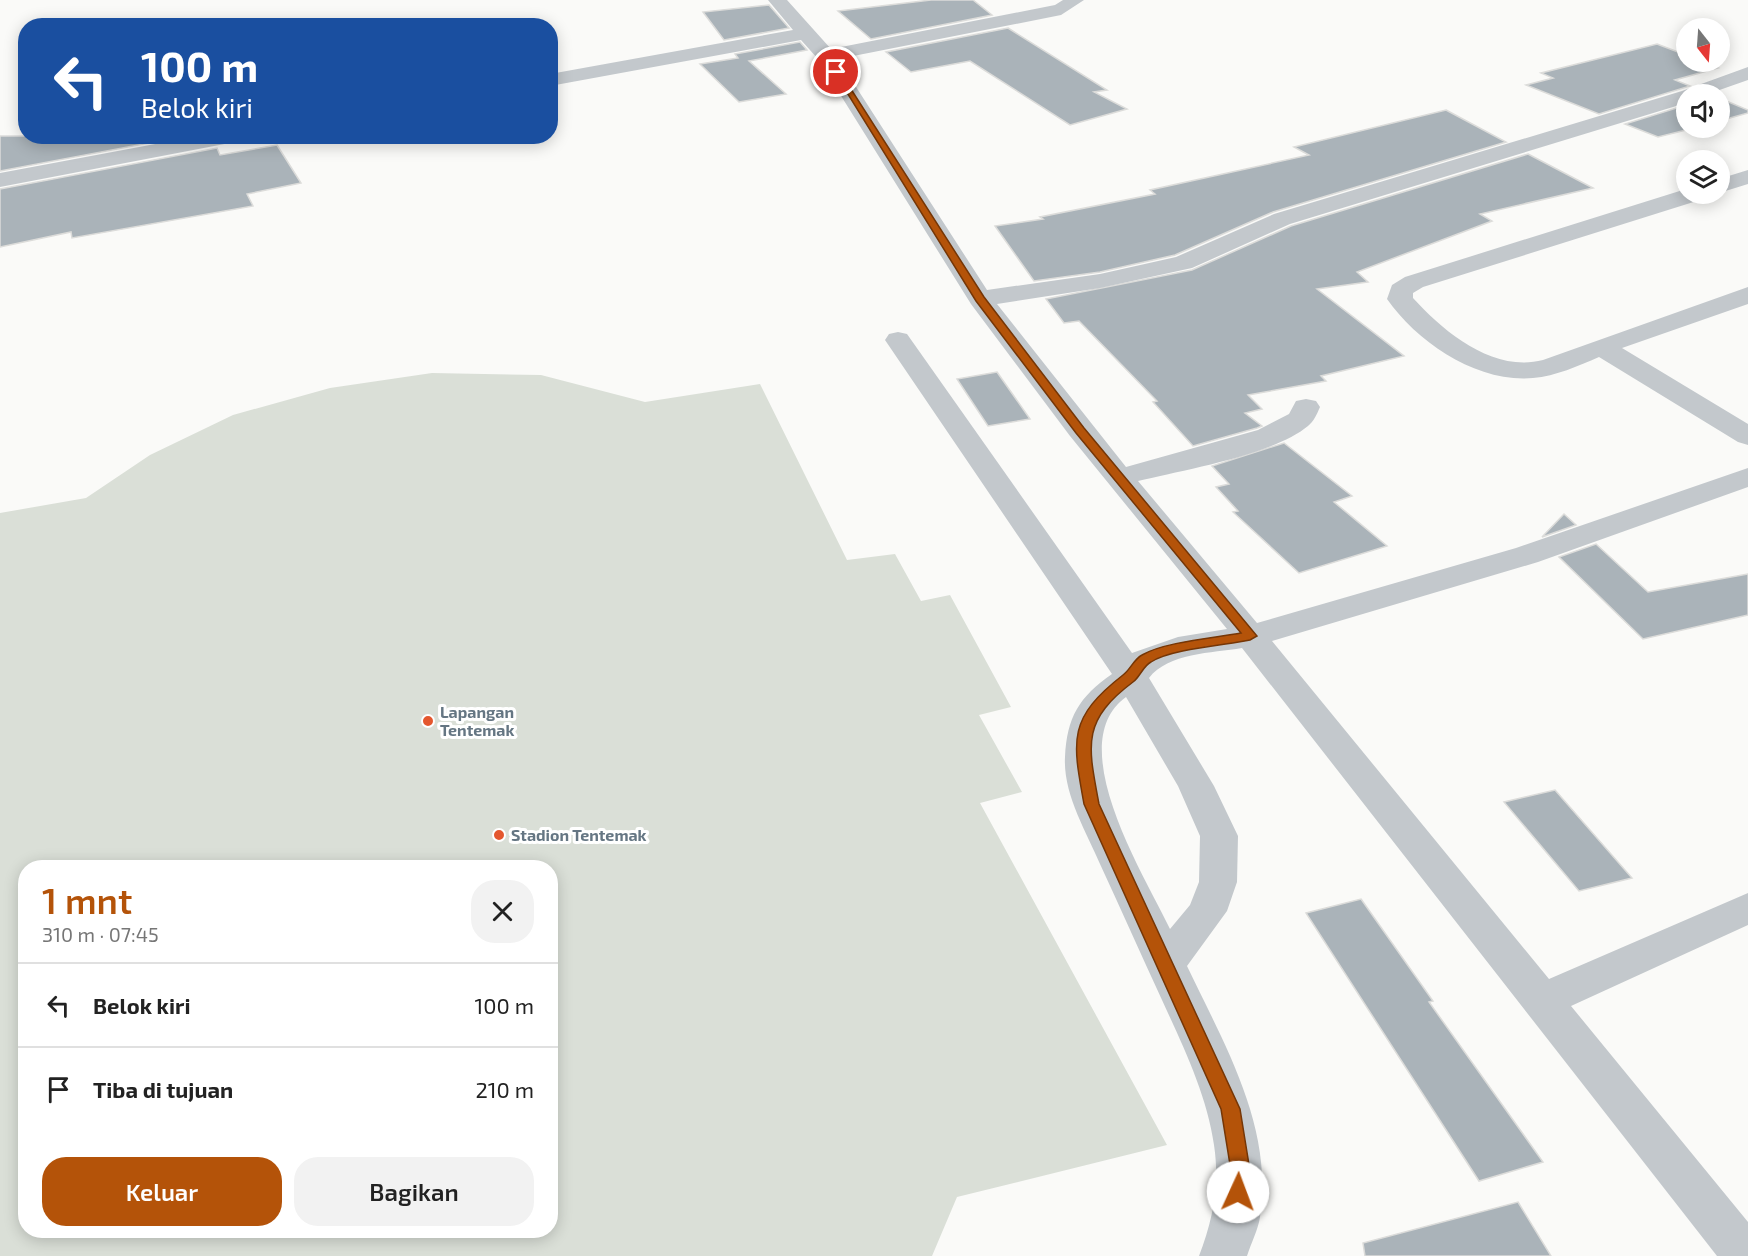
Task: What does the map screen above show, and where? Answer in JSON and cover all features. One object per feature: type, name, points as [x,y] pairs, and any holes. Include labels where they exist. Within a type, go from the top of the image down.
[{"type":"street","points":[[826,56],[1061,9],[1075,0]]},
{"type":"street","points":[[784,1],[826,56],[980,299],[1119,477],[1543,1000],[1746,1256]]},
{"type":"street","points":[[558,79],[807,33]]},
{"type":"street","points":[[1718,84],[1748,73]]},
{"type":"street","points":[[980,299],[1100,281],[1183,263],[1282,219],[1676,99]]},
{"type":"street","points":[[0,180],[192,144]]},
{"type":"street","points":[[1730,183],[1748,177]]},
{"type":"street","points":[[1676,200],[1414,282],[1401,290],[1400,299],[1438,334],[1464,352],[1494,366],[1514,371],[1533,370],[1748,295]]},
{"type":"street","points":[[898,340],[1131,677],[1196,786],[1219,836],[1218,882],[1207,910],[1166,964]]},
{"type":"street","points":[[1601,346],[1748,436]]},
{"type":"street","points":[[1119,477],[1243,445],[1283,431],[1300,419],[1306,407]]},
{"type":"street","points":[[1223,1256],[1233,1236],[1241,1171],[1230,1109],[1092,804],[1083,759],[1088,718],[1107,694],[1131,677],[1145,658],[1178,648],[1250,636],[1527,555],[1748,477]]},
{"type":"street","points":[[1543,1000],[1748,908]]},
{"type":"shaded area","name":"Stadion Tentemak","points":[[432,373],[541,375],[645,402],[760,384],[847,560],[895,554],[921,601],[950,595],[1011,707],[979,715],[1022,792],[980,803],[1167,1145],[957,1197],[932,1256],[0,1256],[0,513],[86,498],[150,455],[233,415],[330,388]]},
{"type":"building","points":[[931,0],[973,0],[992,15],[871,39],[838,11]]},
{"type":"building","points":[[769,5],[789,28],[724,40],[703,12]]},
{"type":"building","points":[[1008,28],[1107,90],[1094,92],[1127,109],[1070,125],[970,61],[911,72],[886,52]]},
{"type":"building","points":[[800,42],[807,50],[749,61],[786,94],[739,102],[700,64],[738,58],[735,54]]},
{"type":"building","points":[[1657,44],[1676,51],[1676,72],[1704,72],[1675,80],[1685,84],[1676,84],[1676,90],[1599,114],[1526,85],[1553,78],[1541,73]]},
{"type":"building","points":[[1730,103],[1748,110],[1748,113],[1730,118]]},
{"type":"building","points":[[1676,108],[1676,132],[1658,137],[1625,124]]},
{"type":"building","points":[[1446,110],[1506,142],[1273,212],[1175,255],[1100,272],[1034,281],[995,226],[1043,219],[1040,217],[1155,194],[1150,190],[1309,155],[1294,147]]},
{"type":"building","points":[[0,136],[18,136],[18,144],[144,144],[0,171]]},
{"type":"building","points":[[277,145],[301,183],[247,194],[253,206],[72,238],[71,232],[0,247],[0,189],[217,148],[220,155]]},
{"type":"building","points":[[1528,154],[1593,188],[1480,214],[1492,221],[1357,272],[1368,282],[1317,289],[1404,356],[1321,376],[1326,381],[1248,395],[1262,409],[1245,413],[1262,426],[1257,428],[1193,446],[1153,402],[1157,401],[1079,321],[1064,323],[1046,299],[1192,270],[1291,226]]},
{"type":"building","points":[[997,372],[1030,419],[988,426],[957,379]]},
{"type":"building","points":[[1284,443],[1352,496],[1334,502],[1387,546],[1299,573],[1233,512],[1238,511],[1216,487],[1229,484],[1212,466]]},
{"type":"building","points":[[1564,514],[1576,525],[1542,537]]},
{"type":"building","points":[[1596,544],[1648,592],[1748,574],[1748,615],[1643,639],[1559,557]]},
{"type":"building","points":[[1555,790],[1632,878],[1579,891],[1504,802]]},
{"type":"building","points":[[1361,899],[1433,1001],[1429,1002],[1543,1162],[1479,1181],[1306,913]]},
{"type":"building","points":[[1518,1202],[1551,1256],[1365,1256],[1363,1243]]},
{"type":"place","name":"Lapangan Tentemak","points":[[428,721]]},
{"type":"place","name":"Stadion Tentemak","points":[[499,835]]},
{"type":"route","points":[[836,72],[910,193],[980,299],[1080,430],[1250,636],[1178,648],[1145,658],[1131,677],[1107,694],[1088,718],[1083,759],[1092,804],[1230,1109],[1241,1171],[1238,1192]]}]
